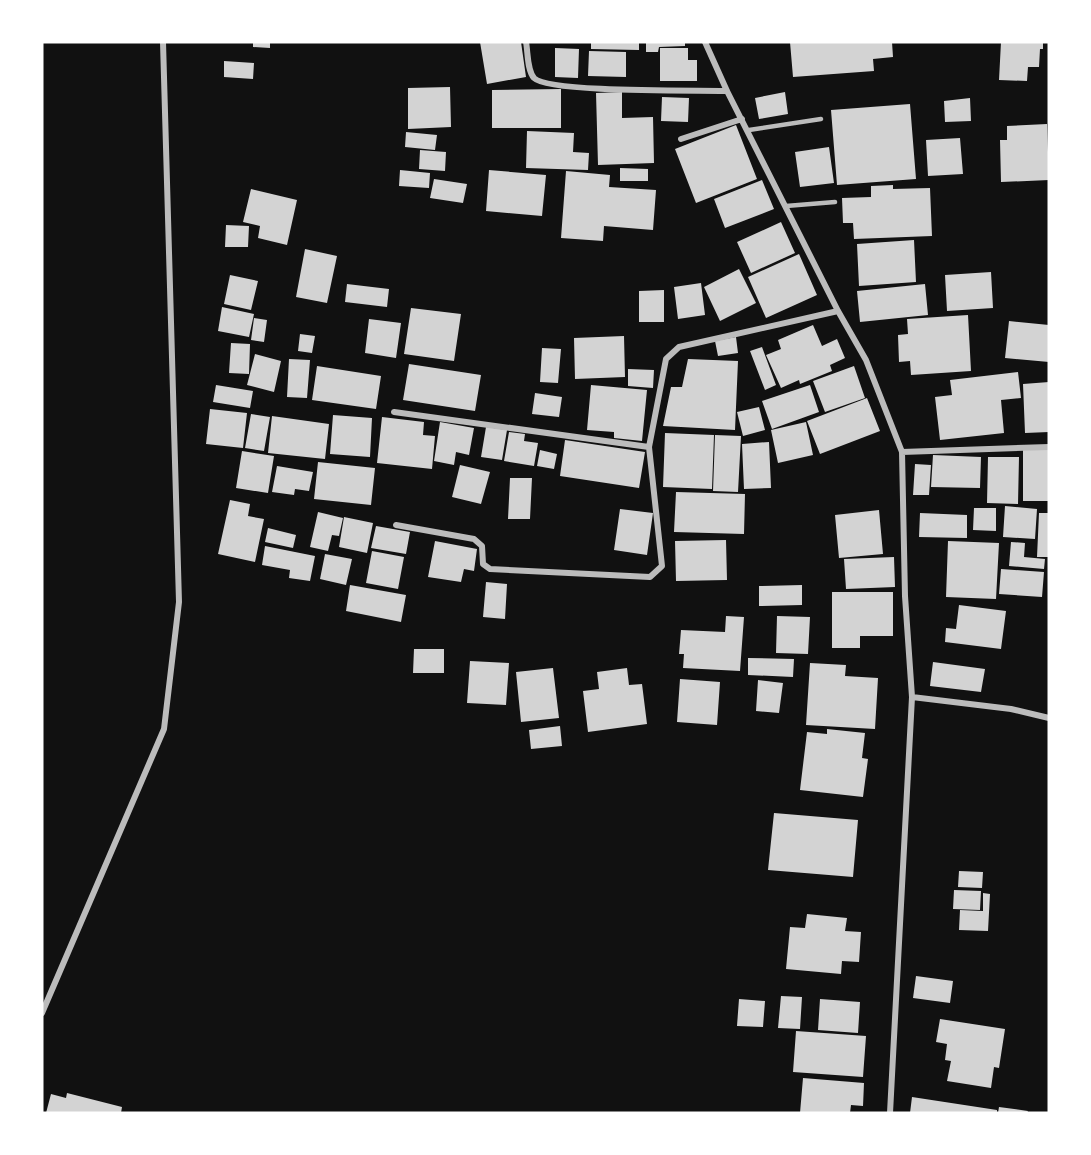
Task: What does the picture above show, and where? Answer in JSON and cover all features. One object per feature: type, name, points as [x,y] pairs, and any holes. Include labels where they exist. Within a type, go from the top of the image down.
[{"type":"street","points":[[42,1013],[164,729],[179,602],[163,42]]},
{"type":"street","points":[[526,42],[531,72],[535,79],[544,83],[592,88],[727,90]]},
{"type":"street","points":[[705,42],[727,90],[870,371],[902,452],[905,596],[912,697],[890,1113]]},
{"type":"street","points":[[681,139],[742,118]]},
{"type":"street","points":[[396,525],[474,539],[482,546],[483,564],[490,569],[650,577],[662,566],[649,447],[666,359],[679,347],[838,311]]},
{"type":"street","points":[[394,412],[649,447]]},
{"type":"street","points":[[902,452],[1049,447]]},
{"type":"street","points":[[912,697],[1011,709],[1049,718]]},
{"type":"lane","points":[[749,130],[821,119]]},
{"type":"lane","points":[[786,206],[835,202]]},
{"type":"building","points":[[253,42],[270,42],[270,48],[253,47]]},
{"type":"building","points":[[480,42],[521,42],[526,77],[487,84]]},
{"type":"building","points":[[591,42],[639,42],[639,50],[591,49]]},
{"type":"building","points":[[646,42],[685,42],[685,46],[659,47],[658,52],[646,52]]},
{"type":"building","points":[[790,42],[892,42],[893,57],[873,59],[874,71],[793,77]]},
{"type":"building","points":[[1001,42],[1043,42],[1043,49],[1040,49],[1039,67],[1028,67],[1027,81],[999,80]]},
{"type":"building","points":[[555,48],[579,49],[578,78],[555,77]]},
{"type":"building","points":[[660,48],[688,48],[688,60],[697,60],[697,81],[660,81]]},
{"type":"building","points":[[589,51],[626,52],[626,77],[588,76]]},
{"type":"building","points":[[224,61],[254,63],[253,79],[224,77]]},
{"type":"building","points":[[450,87],[451,127],[408,129],[408,88]]},
{"type":"building","points":[[561,89],[561,128],[492,128],[492,90]]},
{"type":"building","points":[[622,92],[622,118],[653,117],[654,163],[598,165],[596,93]]},
{"type":"building","points":[[785,92],[788,114],[759,119],[755,98]]},
{"type":"building","points":[[662,97],[689,98],[688,122],[661,121]]},
{"type":"building","points":[[970,98],[971,121],[945,122],[944,101]]},
{"type":"building","points":[[910,104],[916,179],[837,185],[831,110]]},
{"type":"building","points":[[1047,124],[1049,180],[1001,182],[1000,140],[1007,140],[1007,126]]},
{"type":"building","points":[[736,125],[757,179],[696,203],[675,149]]},
{"type":"building","points":[[527,131],[574,133],[573,152],[589,153],[588,170],[526,168]]},
{"type":"building","points":[[406,132],[437,135],[435,150],[405,147]]},
{"type":"building","points":[[960,138],[963,174],[928,176],[926,140]]},
{"type":"building","points":[[829,147],[834,183],[800,187],[795,152]]},
{"type":"building","points":[[420,150],[446,152],[445,171],[419,169]]},
{"type":"building","points":[[620,168],[648,169],[648,181],[620,181]]},
{"type":"building","points":[[400,170],[430,173],[429,188],[399,186]]},
{"type":"building","points":[[489,170],[546,175],[542,216],[486,211]]},
{"type":"building","points":[[566,171],[610,175],[609,187],[656,190],[653,230],[604,226],[603,241],[561,238]]},
{"type":"building","points":[[434,179],[467,184],[463,203],[430,198]]},
{"type":"building","points":[[762,180],[774,209],[725,228],[714,199]]},
{"type":"building","points":[[893,185],[893,189],[930,188],[932,236],[854,239],[853,223],[843,223],[842,198],[871,197],[871,186]]},
{"type":"building","points":[[251,189],[297,200],[287,245],[258,238],[260,226],[243,222]]},
{"type":"building","points":[[781,222],[795,253],[751,273],[737,242]]},
{"type":"building","points":[[226,225],[249,226],[248,247],[225,247]]},
{"type":"building","points":[[914,240],[916,282],[859,286],[857,244]]},
{"type":"building","points":[[305,249],[337,256],[327,303],[296,297]]},
{"type":"building","points":[[799,254],[817,295],[766,318],[748,277]]},
{"type":"building","points":[[739,269],[756,303],[720,321],[704,287]]},
{"type":"building","points":[[991,272],[993,308],[947,311],[945,275]]},
{"type":"building","points":[[230,275],[258,281],[251,310],[224,304]]},
{"type":"building","points":[[701,283],[705,315],[678,319],[674,287]]},
{"type":"building","points":[[347,284],[389,289],[387,307],[345,302]]},
{"type":"building","points":[[925,284],[928,315],[860,322],[857,291]]},
{"type":"building","points":[[664,290],[664,322],[639,322],[639,291]]},
{"type":"building","points":[[222,307],[254,314],[249,337],[218,331]]},
{"type":"building","points":[[411,308],[461,314],[454,361],[404,354]]},
{"type":"building","points":[[968,315],[971,371],[911,375],[910,361],[899,362],[898,335],[908,334],[907,319]]},
{"type":"building","points":[[254,318],[267,320],[264,342],[251,340]]},
{"type":"building","points":[[369,319],[401,323],[396,358],[365,353]]},
{"type":"building","points":[[1009,321],[1049,325],[1049,362],[1005,358]]},
{"type":"building","points":[[813,325],[822,346],[837,339],[845,358],[830,365],[832,371],[800,384],[799,380],[781,388],[766,355],[781,349],[778,340]]},
{"type":"building","points":[[300,334],[315,336],[312,353],[298,351]]},
{"type":"building","points":[[624,336],[625,377],[575,379],[574,338]]},
{"type":"building","points":[[736,337],[738,353],[718,356],[715,341]]},
{"type":"building","points":[[231,343],[250,344],[249,374],[229,373]]},
{"type":"building","points":[[762,347],[776,385],[765,390],[750,351]]},
{"type":"building","points":[[542,348],[561,349],[558,383],[540,382]]},
{"type":"building","points":[[255,354],[281,361],[274,392],[247,385]]},
{"type":"building","points":[[289,359],[310,360],[307,398],[287,397]]},
{"type":"building","points":[[688,359],[738,361],[735,430],[663,426],[671,387],[682,387]]},
{"type":"building","points":[[409,364],[481,375],[475,411],[403,400]]},
{"type":"building","points":[[317,366],[381,376],[376,409],[312,400]]},
{"type":"building","points":[[854,366],[865,398],[825,412],[813,381]]},
{"type":"building","points":[[628,369],[654,370],[653,388],[628,386]]},
{"type":"building","points":[[1018,372],[1021,398],[1001,400],[1004,433],[940,440],[935,397],[952,395],[950,380]]},
{"type":"building","points":[[1049,382],[1049,432],[1025,433],[1023,384]]},
{"type":"building","points":[[216,385],[253,391],[250,408],[213,402]]},
{"type":"building","points":[[591,385],[647,390],[642,441],[614,438],[614,432],[587,430]]},
{"type":"building","points":[[810,385],[819,412],[772,429],[762,401]]},
{"type":"building","points":[[535,393],[562,397],[559,417],[532,414]]},
{"type":"building","points":[[867,398],[880,431],[820,454],[807,421]]},
{"type":"building","points":[[759,407],[765,430],[743,436],[737,412]]},
{"type":"building","points":[[210,409],[247,413],[243,448],[206,444]]},
{"type":"building","points":[[251,414],[270,417],[264,451],[245,448]]},
{"type":"building","points":[[333,415],[372,418],[370,457],[330,454]]},
{"type":"building","points":[[272,416],[329,424],[325,459],[268,453]]},
{"type":"building","points":[[382,417],[424,422],[423,435],[435,436],[432,469],[377,463]]},
{"type":"building","points":[[440,422],[474,428],[469,455],[456,452],[454,465],[434,461]]},
{"type":"building","points":[[806,422],[813,455],[778,463],[771,430]]},
{"type":"building","points":[[486,427],[507,430],[502,460],[481,457]]},
{"type":"building","points":[[509,432],[525,434],[524,441],[538,443],[534,466],[504,461]]},
{"type":"building","points":[[665,433],[714,435],[712,489],[663,487]]},
{"type":"building","points":[[715,435],[741,436],[738,492],[713,491]]},
{"type":"building","points":[[565,440],[645,452],[639,488],[560,476]]},
{"type":"building","points":[[769,442],[771,488],[744,489],[742,444]]},
{"type":"building","points":[[540,450],[557,454],[554,469],[537,466]]},
{"type":"building","points":[[1023,450],[1049,450],[1049,501],[1023,501]]},
{"type":"building","points":[[242,451],[274,456],[268,493],[236,488]]},
{"type":"building","points":[[933,455],[981,457],[980,488],[931,487]]},
{"type":"building","points":[[988,457],[1019,457],[1018,504],[987,503]]},
{"type":"building","points":[[318,462],[375,468],[371,505],[314,499]]},
{"type":"building","points":[[915,464],[931,465],[929,495],[913,495]]},
{"type":"building","points":[[460,465],[490,472],[481,504],[452,497]]},
{"type":"building","points":[[277,466],[313,472],[309,491],[295,489],[294,495],[272,492]]},
{"type":"building","points":[[510,478],[532,478],[530,519],[508,519]]},
{"type":"building","points":[[676,492],[745,494],[744,534],[674,532]]},
{"type":"building","points":[[230,500],[250,504],[248,516],[264,519],[255,562],[218,554]]},
{"type":"building","points":[[1005,506],[1037,509],[1035,539],[1003,537]]},
{"type":"building","points":[[974,508],[996,508],[996,531],[973,530]]},
{"type":"building","points":[[620,509],[653,513],[647,555],[614,550]]},
{"type":"building","points":[[879,510],[883,554],[839,558],[835,515]]},
{"type":"building","points":[[318,512],[343,518],[339,536],[332,535],[328,551],[310,547]]},
{"type":"building","points":[[920,513],[967,515],[967,538],[919,537]]},
{"type":"building","points":[[1039,513],[1049,513],[1049,557],[1037,557]]},
{"type":"building","points":[[344,517],[373,523],[367,553],[339,547]]},
{"type":"building","points":[[376,526],[410,532],[406,554],[371,548]]},
{"type":"building","points":[[268,528],[296,535],[293,548],[265,542]]},
{"type":"building","points":[[726,540],[727,580],[676,581],[675,541]]},
{"type":"building","points":[[435,541],[477,549],[474,571],[464,569],[461,582],[428,577]]},
{"type":"building","points":[[948,541],[999,543],[996,599],[946,597]]},
{"type":"building","points":[[1011,542],[1025,543],[1024,557],[1045,559],[1044,569],[1009,566]]},
{"type":"building","points":[[265,546],[315,556],[310,581],[289,578],[290,570],[262,565]]},
{"type":"building","points":[[372,551],[404,557],[398,589],[366,583]]},
{"type":"building","points":[[325,554],[352,559],[346,585],[320,579]]},
{"type":"building","points":[[894,557],[895,587],[846,589],[844,559]]},
{"type":"building","points":[[1001,569],[1044,572],[1042,597],[999,594]]},
{"type":"building","points":[[486,582],[507,584],[505,619],[483,617]]},
{"type":"building","points":[[350,585],[406,595],[401,622],[346,611]]},
{"type":"building","points":[[802,585],[802,605],[759,606],[759,586]]},
{"type":"building","points":[[832,592],[893,592],[893,636],[860,636],[860,648],[832,648]]},
{"type":"building","points":[[959,605],[1006,611],[1001,649],[945,642],[946,628],[956,629]]},
{"type":"building","points":[[726,616],[744,617],[740,671],[683,668],[684,654],[679,654],[681,630],[725,632]]},
{"type":"building","points":[[777,616],[810,617],[808,654],[776,653]]},
{"type":"building","points":[[414,649],[444,649],[444,673],[413,673]]},
{"type":"building","points":[[748,658],[794,659],[793,677],[748,675]]},
{"type":"building","points":[[470,661],[509,663],[506,705],[467,703]]},
{"type":"building","points":[[933,662],[985,669],[981,692],[930,686]]},
{"type":"building","points":[[810,663],[846,665],[845,676],[878,678],[875,729],[806,725]]},
{"type":"building","points":[[553,668],[559,718],[521,722],[516,672]]},
{"type":"building","points":[[627,668],[629,685],[642,684],[647,724],[588,732],[583,691],[599,689],[597,672]]},
{"type":"building","points":[[680,679],[720,682],[717,725],[677,722]]},
{"type":"building","points":[[758,680],[783,683],[779,713],[756,711]]},
{"type":"building","points":[[560,726],[562,746],[531,749],[529,730]]},
{"type":"building","points":[[827,729],[865,733],[862,758],[868,759],[863,797],[800,790],[807,732],[827,734]]},
{"type":"building","points":[[774,813],[858,820],[853,877],[768,870]]},
{"type":"building","points":[[959,871],[983,872],[982,888],[958,887]]},
{"type":"building","points":[[954,890],[981,891],[980,910],[953,909]]},
{"type":"building","points":[[983,893],[990,894],[988,931],[959,930],[960,910],[983,911]]},
{"type":"building","points":[[807,914],[847,918],[845,931],[861,932],[859,962],[842,961],[841,974],[786,969],[790,927],[805,928]]},
{"type":"building","points":[[916,976],[953,981],[950,1003],[913,998]]},
{"type":"building","points":[[781,996],[802,997],[800,1029],[778,1028]]},
{"type":"building","points":[[739,999],[765,1001],[763,1027],[737,1026]]},
{"type":"building","points":[[820,999],[860,1002],[858,1033],[818,1030]]},
{"type":"building","points":[[940,1019],[1005,1029],[999,1068],[994,1067],[991,1088],[947,1081],[951,1061],[945,1060],[947,1044],[936,1042]]},
{"type":"building","points":[[796,1031],[866,1036],[863,1077],[793,1072]]},
{"type":"building","points":[[803,1078],[864,1083],[863,1106],[851,1105],[850,1113],[800,1113]]},
{"type":"building","points":[[67,1093],[122,1107],[121,1113],[46,1113],[51,1094],[66,1098]]},
{"type":"building","points":[[912,1097],[997,1110],[997,1113],[910,1113]]},
{"type":"building","points":[[999,1107],[1028,1111],[1027,1113],[998,1113]]}]
